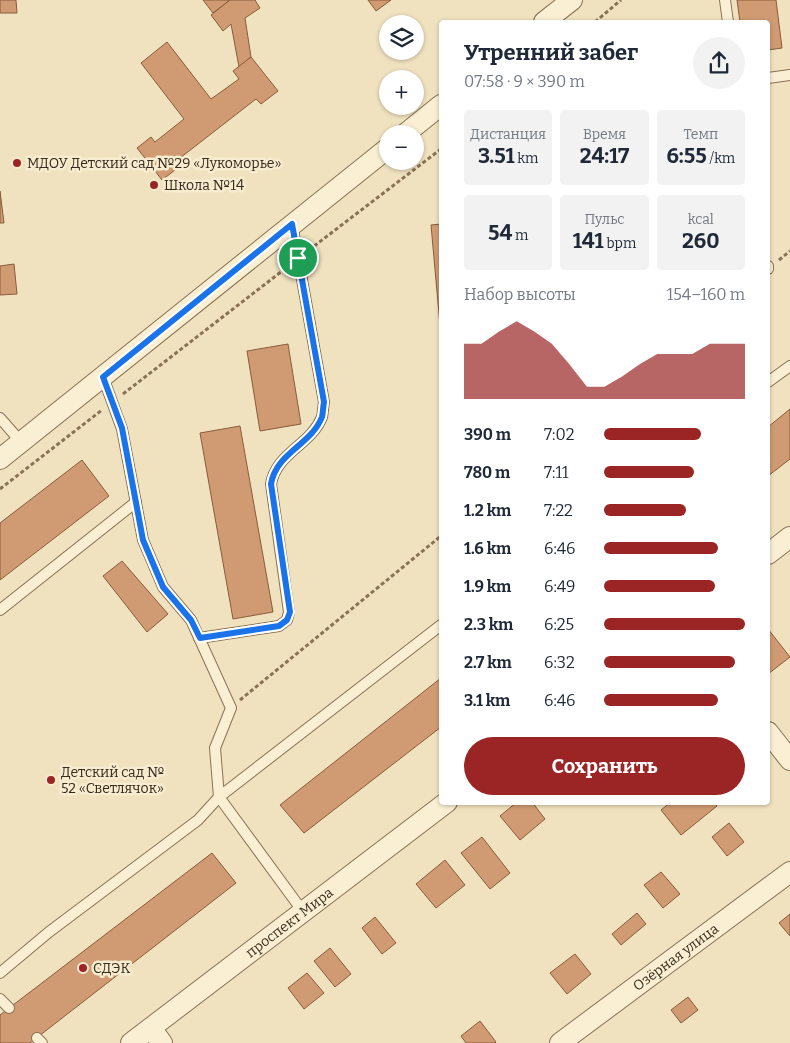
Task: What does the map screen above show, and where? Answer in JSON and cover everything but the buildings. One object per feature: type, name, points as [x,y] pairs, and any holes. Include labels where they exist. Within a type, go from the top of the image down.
[{"type":"street","points":[[547,20],[572,0]]},
{"type":"street","points":[[416,125],[439,107]]},
{"type":"street","points":[[0,459],[379,155]]},
{"type":"street","points":[[770,552],[790,537]]},
{"type":"street","points":[[770,735],[790,760]]},
{"type":"street","name":"проспект Мира","points":[[131,1043],[156,1035],[304,913],[443,805]]},
{"type":"street","name":"Озёрная улица","points":[[560,1043],[790,872]]},
{"type":"lane","points":[[725,0],[728,20]]},
{"type":"lane","points":[[770,78],[790,75]]},
{"type":"lane","points":[[200,638],[279,626],[287,620],[290,612],[271,484],[273,472],[314,430],[322,417],[324,402],[292,224]]},
{"type":"lane","points":[[770,381],[790,366]]},
{"type":"lane","points":[[103,377],[122,428],[143,540],[163,587],[191,620],[231,708],[215,748],[220,797],[304,913]]},
{"type":"lane","points":[[0,418],[21,442]]},
{"type":"lane","points":[[0,610],[136,502]]},
{"type":"lane","points":[[0,973],[50,932],[198,820],[220,797],[439,627]]},
{"type":"lane","points":[[0,999],[9,1008]]},
{"type":"path","points":[[597,20],[621,0]]},
{"type":"path","points":[[0,489],[439,151]]},
{"type":"path","points":[[231,708],[439,538]]},
{"type":"place","name":"МДОУ Детский сад №29 «Лукоморье»","points":[[17,163]]},
{"type":"place","name":"Школа №14","points":[[154,185]]},
{"type":"place","name":"Детский сад № 52 «Светлячок»","points":[[51,780]]},
{"type":"place","name":"СДЭК","points":[[83,968]]},
{"type":"route","points":[[292,224],[298,258],[324,402],[322,417],[314,430],[279,463],[273,472],[271,484],[290,612],[287,620],[279,626],[200,638],[191,620],[163,587],[143,540],[122,428],[103,377],[292,224]]}]
